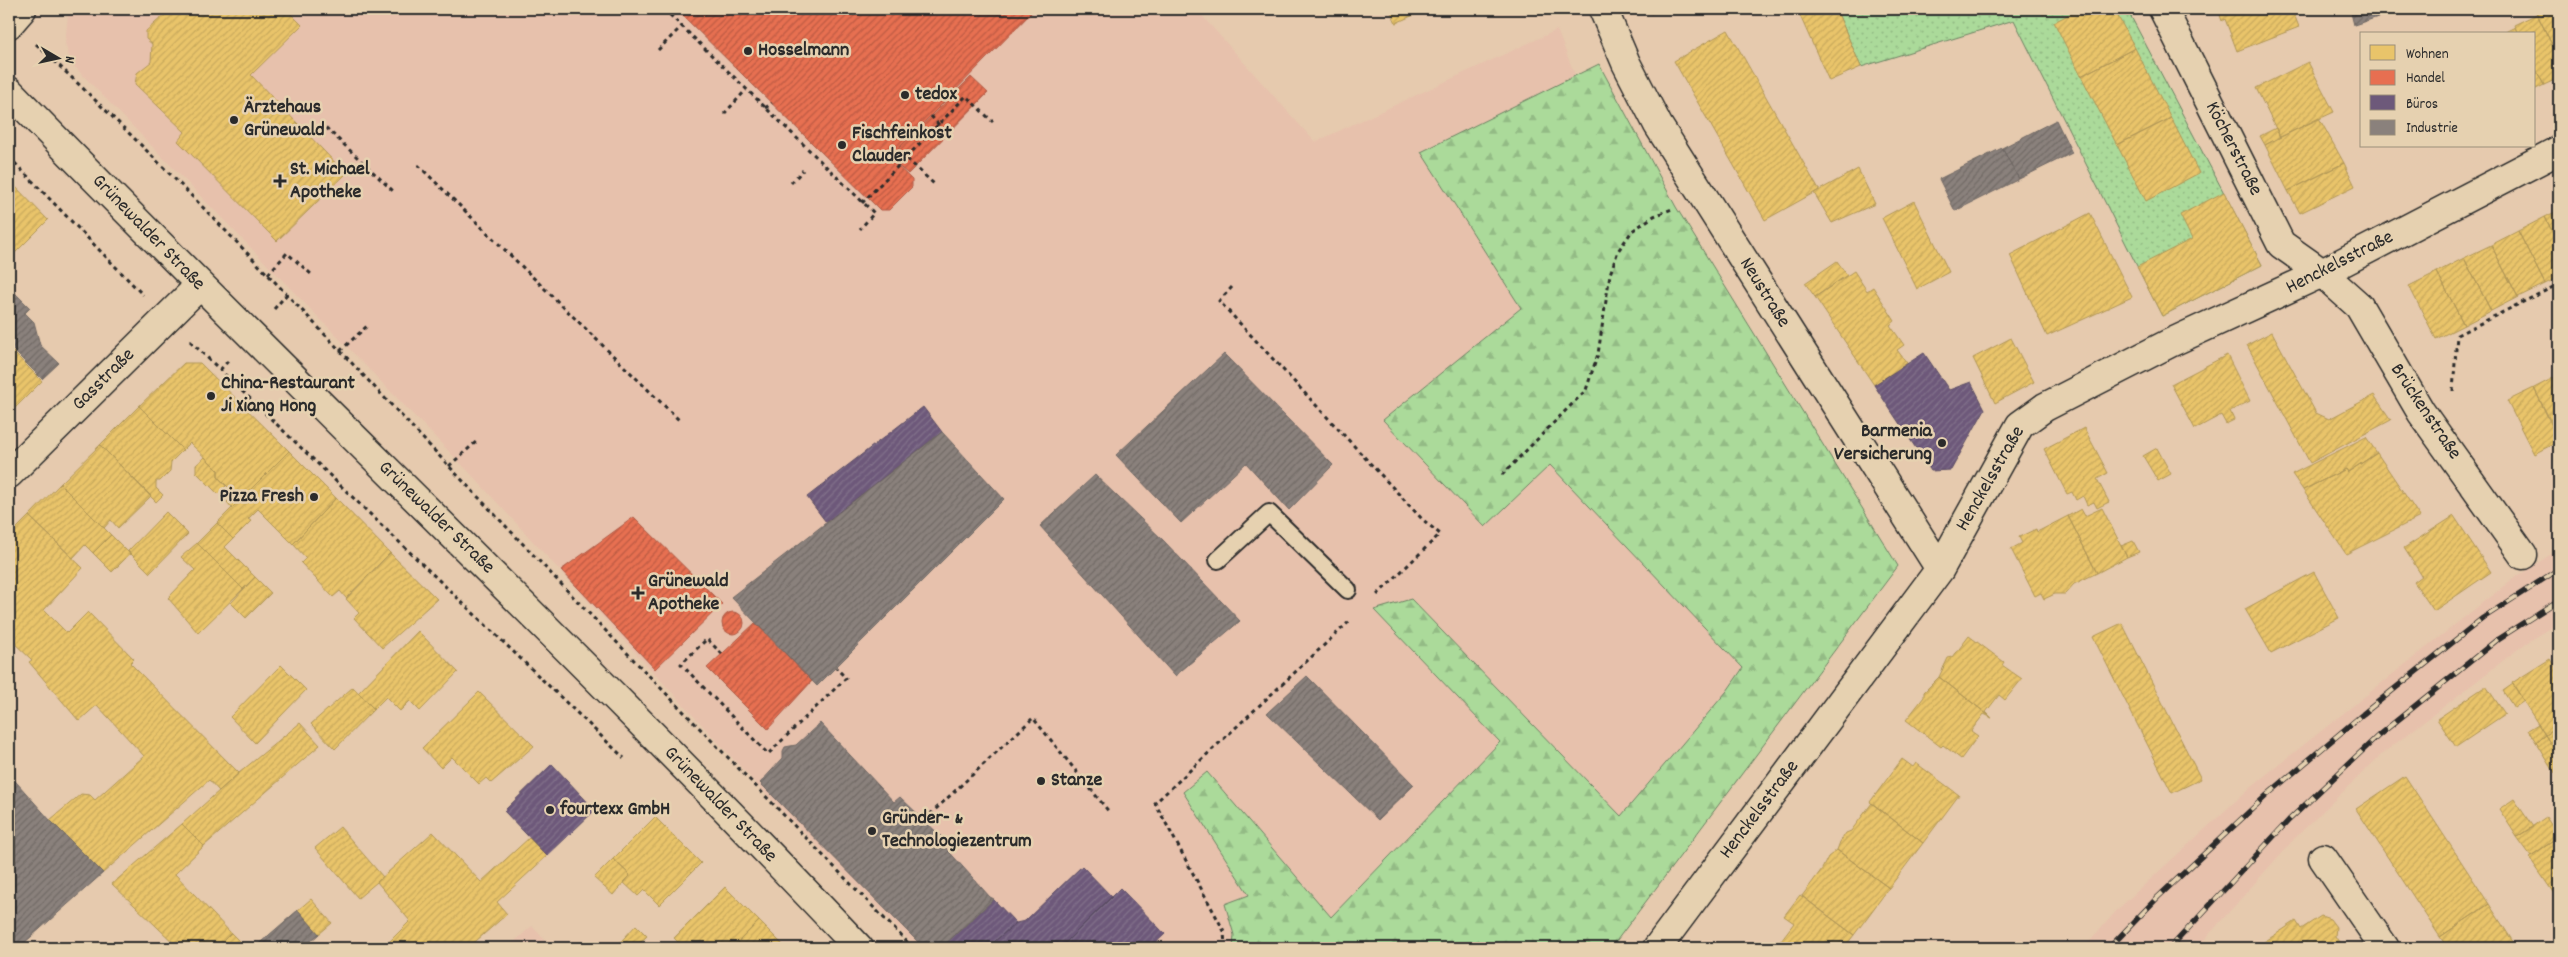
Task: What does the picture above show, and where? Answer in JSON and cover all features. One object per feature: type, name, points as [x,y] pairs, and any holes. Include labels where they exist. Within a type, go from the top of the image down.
[{"type":"street","name":"Neustraße","points":[[1603,9],[1626,63],[1654,116],[1698,190],[1940,569]]},
{"type":"street","name":"Köcherstraße","points":[[2163,9],[2281,244],[2322,273]]},
{"type":"street","name":"Grünewalder Straße","points":[[9,91],[199,286],[490,570],[850,945]]},
{"type":"street","name":"Henckelsstraße","points":[[1657,948],[1940,569],[2016,432],[2028,417],[2170,343],[2322,273],[2559,150]]},
{"type":"street","name":"Brückenstraße","points":[[2322,273],[2359,306],[2421,412],[2523,555]]},
{"type":"street","name":"Gasstraße","points":[[9,474],[199,286]]},
{"type":"street","points":[[2323,858],[2385,948]]},
{"type":"lane","points":[[1218,560],[1269,513],[1348,590]]},
{"type":"path","points":[[664,9],[874,213],[860,229]]},
{"type":"path","points":[[14,18],[268,274],[449,466],[913,948]]},
{"type":"path","points":[[658,50],[682,26]]},
{"type":"path","points":[[724,114],[746,90]]},
{"type":"path","points":[[862,202],[907,159],[966,96],[994,122]]},
{"type":"path","points":[[765,108],[772,103]]},
{"type":"path","points":[[931,116],[939,125]]},
{"type":"path","points":[[320,122],[393,191]]},
{"type":"path","points":[[9,157],[166,318],[626,760]]},
{"type":"path","points":[[907,159],[934,184]]},
{"type":"path","points":[[418,165],[680,421]]},
{"type":"path","points":[[791,183],[803,170]]},
{"type":"path","points":[[1502,475],[1586,390],[1598,354],[1610,274],[1618,252],[1632,231],[1654,216],[1676,207],[1698,190]]},
{"type":"path","points":[[268,274],[287,253],[312,274]]},
{"type":"path","points":[[2453,391],[2457,335],[2559,284]]},
{"type":"path","points":[[1232,286],[1219,301],[1422,519],[1440,534],[1372,601]]},
{"type":"path","points":[[340,351],[366,326]]},
{"type":"path","points":[[449,466],[477,441]]},
{"type":"path","points":[[1225,948],[1224,931],[1155,803],[1357,614]]},
{"type":"path","points":[[722,654],[707,639],[681,664],[768,754],[846,678],[836,668]]},
{"type":"path","points":[[924,820],[1032,718],[1110,813]]},
{"type":"shaded area","points":[[72,9],[1196,9],[1315,142],[1557,30],[1575,75],[1599,64],[1676,207],[1898,566],[1611,948],[917,948],[761,789],[469,472],[71,63],[65,43],[68,15]]},
{"type":"shaded area","points":[[2559,549],[2559,623],[2526,643],[2382,754],[2295,838],[2197,948],[2084,948],[2118,909],[2252,786],[2510,581]]},
{"type":"shaded area","points":[[532,926],[552,948],[507,948]]},
{"type":"green space","points":[[1836,9],[2127,9],[2262,265],[2162,316],[2014,20],[1861,67]]},
{"type":"green space","points":[[1599,64],[1676,207],[1898,566],[1611,948],[1233,948],[1234,935],[1225,904],[1249,895],[1183,792],[1207,772],[1331,917],[1500,742],[1374,610],[1411,599],[1621,816],[1727,691],[1743,668],[1550,465],[1485,527],[1383,420],[1521,308],[1421,152]]},
{"type":"building: Wohnen","name":"Ärztehaus Grünewald","points":[[171,9],[286,9],[302,25],[251,75],[346,174],[277,241],[178,141],[185,132],[135,84],[137,73],[151,62],[152,44],[146,39],[146,31]]},
{"type":"building: Wohnen","points":[[1390,9],[1427,9],[1396,23]]},
{"type":"building: Wohnen","points":[[1648,9],[1664,9],[1651,14]]},
{"type":"building: Wohnen","points":[[1797,9],[1836,9],[1861,67],[1829,81]]},
{"type":"building: Wohnen","points":[[2040,9],[2055,9],[2043,15]]},
{"type":"building: Wohnen","points":[[2080,9],[2114,9],[2135,48],[2081,76],[2054,22]]},
{"type":"building: Wohnen","points":[[2218,9],[2292,9],[2299,27],[2237,51],[2225,19],[2222,21]]},
{"type":"building: Wohnen","points":[[2542,9],[2559,9],[2559,59],[2536,12]]},
{"type":"building: Wohnen","points":[[2537,14],[2559,59],[2559,78],[2544,85],[2536,70],[2536,32],[2517,32],[2514,25]]},
{"type":"building: Wohnen","points":[[2515,27],[2517,32],[2505,32]]},
{"type":"building: Wohnen","points":[[1728,30],[1819,190],[1765,220],[1674,61]]},
{"type":"building: Wohnen","points":[[2135,48],[2171,118],[2117,145],[2081,76]]},
{"type":"building: Wohnen","points":[[2308,62],[2334,112],[2280,137],[2256,88]]},
{"type":"building: Wohnen","points":[[2536,70],[2544,85],[2536,89]]},
{"type":"building: Wohnen","points":[[2171,118],[2199,173],[2146,201],[2117,145]]},
{"type":"building: Wohnen","points":[[2319,118],[2344,163],[2288,191],[2265,145]]},
{"type":"building: Wohnen","points":[[2276,128],[2280,137],[2265,145],[2260,136]]},
{"type":"building: Wohnen","points":[[2344,163],[2355,186],[2300,213],[2288,191]]},
{"type":"building: Wohnen","points":[[1858,169],[1875,204],[1832,223],[1814,193]]},
{"type":"building: Wohnen","points":[[9,180],[48,220],[9,259]]},
{"type":"building: Wohnen","points":[[2224,192],[2262,265],[2162,316],[2137,267],[2192,239],[2180,215]]},
{"type":"building: Wohnen","points":[[1914,201],[1949,272],[1917,289],[1882,218]]},
{"type":"building: Wohnen","points":[[2559,210],[2559,245],[2545,217]]},
{"type":"building: Wohnen","points":[[2090,213],[2132,297],[2047,336],[2010,255]]},
{"type":"building: Wohnen","points":[[2545,217],[2559,245],[2559,277],[2545,284],[2518,231]]},
{"type":"building: Wohnen","points":[[2518,231],[2545,284],[2518,297],[2491,245]]},
{"type":"building: Wohnen","points":[[2491,245],[2518,297],[2491,311],[2464,258]]},
{"type":"building: Wohnen","points":[[2464,258],[2491,311],[2464,325],[2437,272]]},
{"type":"building: Wohnen","points":[[1837,261],[1847,275],[1815,297],[1805,283]]},
{"type":"building: Wohnen","points":[[1854,271],[1867,291],[1873,287],[1895,321],[1890,325],[1904,345],[1897,350],[1907,363],[1874,385],[1815,297]]},
{"type":"building: Wohnen","points":[[2437,272],[2464,325],[2436,339],[2409,286]]},
{"type":"building: Wohnen","points":[[2272,332],[2316,413],[2329,419],[2374,395],[2391,420],[2310,463],[2247,345]]},
{"type":"building: Wohnen","points":[[2011,338],[2034,382],[1995,403],[1973,358]]},
{"type":"building: Wohnen","points":[[9,348],[42,381],[9,414]]},
{"type":"building: Wohnen","points":[[2227,355],[2250,401],[2230,411],[2234,420],[2226,424],[2221,415],[2195,429],[2171,384]]},
{"type":"building: Wohnen","points":[[184,363],[200,363],[289,451],[232,508],[227,502],[233,496],[232,489],[218,477],[218,470],[190,443],[183,450],[139,406]]},
{"type":"building: Wohnen","points":[[2559,375],[2559,438],[2534,388]]},
{"type":"building: Wohnen","points":[[2534,388],[2559,441],[2534,454],[2507,401]]},
{"type":"building: Wohnen","points":[[139,406],[183,450],[171,462],[170,471],[160,481],[156,481],[156,488],[163,495],[156,502],[100,445]]},
{"type":"building: Wohnen","points":[[2084,428],[2108,473],[2097,479],[2109,502],[2097,508],[2094,502],[2087,505],[2083,496],[2076,500],[2072,492],[2067,494],[2044,449]]},
{"type":"building: Wohnen","points":[[2366,437],[2377,453],[2348,472],[2346,469],[2303,490],[2292,474]]},
{"type":"building: Wohnen","points":[[100,445],[151,496],[118,528],[111,520],[104,528],[60,484]]},
{"type":"building: Wohnen","points":[[2157,448],[2171,474],[2158,481],[2143,456]]},
{"type":"building: Wohnen","points":[[289,451],[336,498],[293,544],[258,509],[248,519],[251,521],[233,539],[217,523]]},
{"type":"building: Wohnen","points":[[2377,453],[2420,517],[2346,554],[2303,490],[2346,469],[2348,472]]},
{"type":"building: Wohnen","points":[[205,457],[218,470],[218,477],[226,486],[218,494],[196,472],[196,465]]},
{"type":"building: Wohnen","points":[[60,484],[111,535],[93,553],[85,545],[73,558],[29,516]]},
{"type":"building: Wohnen","points":[[336,498],[390,553],[346,598],[340,591],[333,597],[301,563],[306,558],[293,544]]},
{"type":"building: Wohnen","points":[[2102,508],[2127,557],[2097,573],[2068,516],[2081,509],[2085,516]]},
{"type":"building: Wohnen","points":[[166,512],[188,534],[150,573],[128,551]]},
{"type":"building: Wohnen","points":[[29,516],[83,568],[44,610],[67,633],[88,612],[134,659],[130,663],[239,773],[219,791],[209,780],[103,873],[50,820],[81,794],[90,795],[95,800],[144,756],[97,705],[79,721],[29,662],[32,660],[12,641],[9,644],[9,536]]},
{"type":"building: Wohnen","points":[[2068,516],[2097,573],[2074,584],[2065,594],[2055,594],[2044,599],[2041,593],[2035,596],[2011,549],[2022,543],[2019,537],[2036,529],[2037,532]]},
{"type":"building: Wohnen","points":[[2454,516],[2491,572],[2434,611],[2414,582],[2422,576],[2404,548]]},
{"type":"building: Wohnen","points":[[217,523],[233,539],[225,547],[255,577],[243,589],[197,543]]},
{"type":"building: Wohnen","points":[[111,535],[130,554],[112,572],[93,553]]},
{"type":"building: Wohnen","points":[[2133,541],[2139,552],[2127,557],[2121,546]]},
{"type":"building: Wohnen","points":[[197,543],[243,589],[198,633],[168,598],[195,570],[181,557]]},
{"type":"building: Wohnen","points":[[390,553],[437,599],[382,648],[354,618],[359,613],[346,599]]},
{"type":"building: Wohnen","points":[[2314,572],[2339,618],[2271,653],[2245,609]]},
{"type":"building: Wohnen","points":[[255,577],[271,593],[246,618],[231,603]]},
{"type":"building: Wohnen","points":[[2122,623],[2201,779],[2172,793],[2093,637]]},
{"type":"building: Wohnen","points":[[418,631],[458,672],[420,711],[410,701],[400,711],[386,697],[374,709],[358,693]]},
{"type":"building: Wohnen","points":[[1969,636],[2004,662],[2002,665],[2022,679],[2005,700],[1999,695],[1986,712],[1992,718],[1939,677],[1948,658],[1953,657]]},
{"type":"building: Wohnen","points":[[2550,659],[2559,673],[2559,726],[2545,735],[2512,683]]},
{"type":"building: Wohnen","points":[[281,665],[306,690],[255,743],[230,717]]},
{"type":"building: Wohnen","points":[[1939,677],[1992,718],[1984,714],[1971,731],[1978,736],[1961,759],[1943,745],[1941,747],[1906,720],[1924,697],[1924,692]]},
{"type":"building: Wohnen","points":[[2513,684],[2524,701],[2514,708],[2503,691]]},
{"type":"building: Wohnen","points":[[2486,686],[2505,714],[2456,747],[2437,719]]},
{"type":"building: Wohnen","points":[[353,687],[374,709],[335,749],[311,724]]},
{"type":"building: Wohnen","points":[[479,692],[534,746],[491,783],[486,778],[479,784],[452,757],[441,768],[422,748]]},
{"type":"building: Wohnen","points":[[300,723],[320,745],[204,846],[182,824],[239,773]]},
{"type":"building: Wohnen","points":[[2538,724],[2545,735],[2536,742],[2528,730]]},
{"type":"building: Wohnen","points":[[2559,726],[2559,746],[2554,749],[2545,735]]},
{"type":"building: Wohnen","points":[[2545,735],[2559,757],[2559,769],[2555,773],[2536,742]]},
{"type":"building: Wohnen","points":[[2559,746],[2559,757],[2554,749]]},
{"type":"building: Wohnen","points":[[1902,759],[1913,767],[1916,763],[1959,795],[1923,843],[1870,802]]},
{"type":"building: Wohnen","points":[[2405,776],[2489,904],[2440,937],[2356,809]]},
{"type":"building: Wohnen","points":[[2514,799],[2533,827],[2517,837],[2499,809]]},
{"type":"building: Wohnen","points":[[1872,803],[1923,843],[1889,888],[1837,850],[1846,833],[1851,831]]},
{"type":"building: Wohnen","points":[[655,817],[701,863],[659,905],[644,890],[638,896],[623,882],[630,875],[613,859]]},
{"type":"building: Wohnen","points":[[2546,817],[2559,837],[2531,856],[2517,837]]},
{"type":"building: Wohnen","points":[[182,824],[204,846],[175,874],[231,933],[216,948],[179,948],[112,884]]},
{"type":"building: Wohnen","points":[[340,827],[383,877],[358,898],[315,848]]},
{"type":"building: Wohnen","points":[[433,832],[481,882],[529,838],[547,856],[497,902],[507,914],[468,948],[383,948],[410,921],[377,882]]},
{"type":"building: Wohnen","points":[[2558,838],[2559,840],[2559,901],[2529,857]]},
{"type":"building: Wohnen","points":[[1837,850],[1889,888],[1854,935],[1802,896],[1822,869],[1828,857]]},
{"type":"building: Wohnen","points":[[613,859],[630,875],[613,895],[594,878]]},
{"type":"building: Wohnen","points":[[725,887],[759,921],[738,942],[741,945],[739,948],[700,948],[695,944],[691,948],[684,948],[674,938]]},
{"type":"building: Wohnen","points":[[1800,895],[1854,935],[1844,948],[1775,948],[1794,923],[1784,916]]},
{"type":"building: Wohnen","points":[[311,899],[332,923],[319,934],[298,910]]},
{"type":"building: Wohnen","points":[[2489,904],[2517,948],[2448,948],[2440,937]]},
{"type":"building: Wohnen","points":[[2321,916],[2330,919],[2336,927],[2335,936],[2343,948],[2255,948],[2296,921],[2301,929]]},
{"type":"building: Wohnen","points":[[759,921],[783,945],[783,948],[739,948],[741,945],[738,942]]},
{"type":"building: Wohnen","points":[[636,925],[647,936],[635,948],[615,948]]},
{"type":"building: Wohnen","points":[[231,933],[246,948],[216,948]]},
{"type":"building: Handel","points":[[676,9],[1035,9],[889,158],[912,180],[912,187],[889,210],[880,210]]},
{"type":"building: Handel","points":[[971,77],[988,93],[908,174],[889,158]]},
{"type":"building: Handel","points":[[634,517],[722,604],[655,669],[561,570]]},
{"type":"building: Handel","points":[[733,612],[741,615],[744,623],[741,631],[733,634],[725,631],[722,623],[725,615]]},
{"type":"building: Handel","points":[[755,623],[812,681],[768,729],[707,668]]},
{"type":"building: Büros","points":[[1924,353],[1949,390],[1971,382],[1985,409],[1951,470],[1931,471],[1874,385]]},
{"type":"building: Büros","points":[[923,407],[942,432],[826,522],[807,497]]},
{"type":"building: Büros","name":"fourtexx GmbH","points":[[552,764],[595,810],[547,856],[504,811]]},
{"type":"building: Büros","points":[[1082,866],[1112,897],[1060,948],[987,948],[1016,923],[1025,921]]},
{"type":"building: Büros","points":[[1120,888],[1165,934],[1150,948],[1060,948]]},
{"type":"building: Büros","points":[[993,899],[1016,923],[987,948],[941,948]]},
{"type":"building: Industrie","points":[[2350,9],[2402,9],[2354,25]]},
{"type":"building: Industrie","points":[[2056,120],[2072,153],[2019,179],[2002,148]]},
{"type":"building: Industrie","points":[[2002,148],[2019,179],[1955,211],[1939,179]]},
{"type":"building: Industrie","points":[[10,288],[30,308],[25,313],[34,322],[40,345],[59,363],[42,379],[9,346]]},
{"type":"building: Industrie","points":[[1224,354],[1333,465],[1289,510],[1246,463],[1181,523],[1116,455]]},
{"type":"building: Industrie","points":[[942,432],[1004,499],[817,686],[731,597]]},
{"type":"building: Industrie","points":[[1095,475],[1163,540],[1240,621],[1175,676],[1040,526]]},
{"type":"building: Industrie","points":[[1307,676],[1414,785],[1378,820],[1267,713]]},
{"type":"building: Industrie","name":"Gründer- & Technologiezentrum","points":[[820,723],[894,802],[900,797],[947,842],[944,846],[990,897],[994,899],[941,948],[924,948],[760,783],[783,758],[785,747],[796,745]]},
{"type":"building: Industrie","points":[[9,774],[50,820],[103,873],[23,944],[28,948],[9,948]]},
{"type":"building: Industrie","points":[[298,910],[319,934],[303,948],[254,948]]},
{"type":"railway","points":[[2109,948],[2158,897],[2267,795],[2363,714],[2483,618],[2559,569]]},
{"type":"railway","points":[[2170,948],[2289,820],[2379,735],[2498,639],[2559,600]]},
{"type":"place","name":"Hosselmann","points":[[748,51]]},
{"type":"place","name":"tedox","points":[[905,95]]},
{"type":"place","name":"Ärztehaus Grünewald","points":[[234,120]]},
{"type":"place","name":"Fischfeinkost Clauder","points":[[842,145]]},
{"type":"place","name":"St. Michael Apotheke","points":[[280,181]]},
{"type":"place","name":"China-Restaurant Ji Xiang Hong","points":[[211,396]]},
{"type":"place","name":"Barmenia Versicherung","points":[[1942,443]]},
{"type":"place","name":"Pizza Fresh","points":[[314,497]]},
{"type":"place","name":"Grünewald Apotheke","points":[[638,593]]},
{"type":"place","name":"Stanze","points":[[1041,781]]},
{"type":"place","name":"fourtexx GmbH","points":[[550,810]]},
{"type":"place","name":"Gründer- & Technologiezentrum","points":[[872,831]]}]
